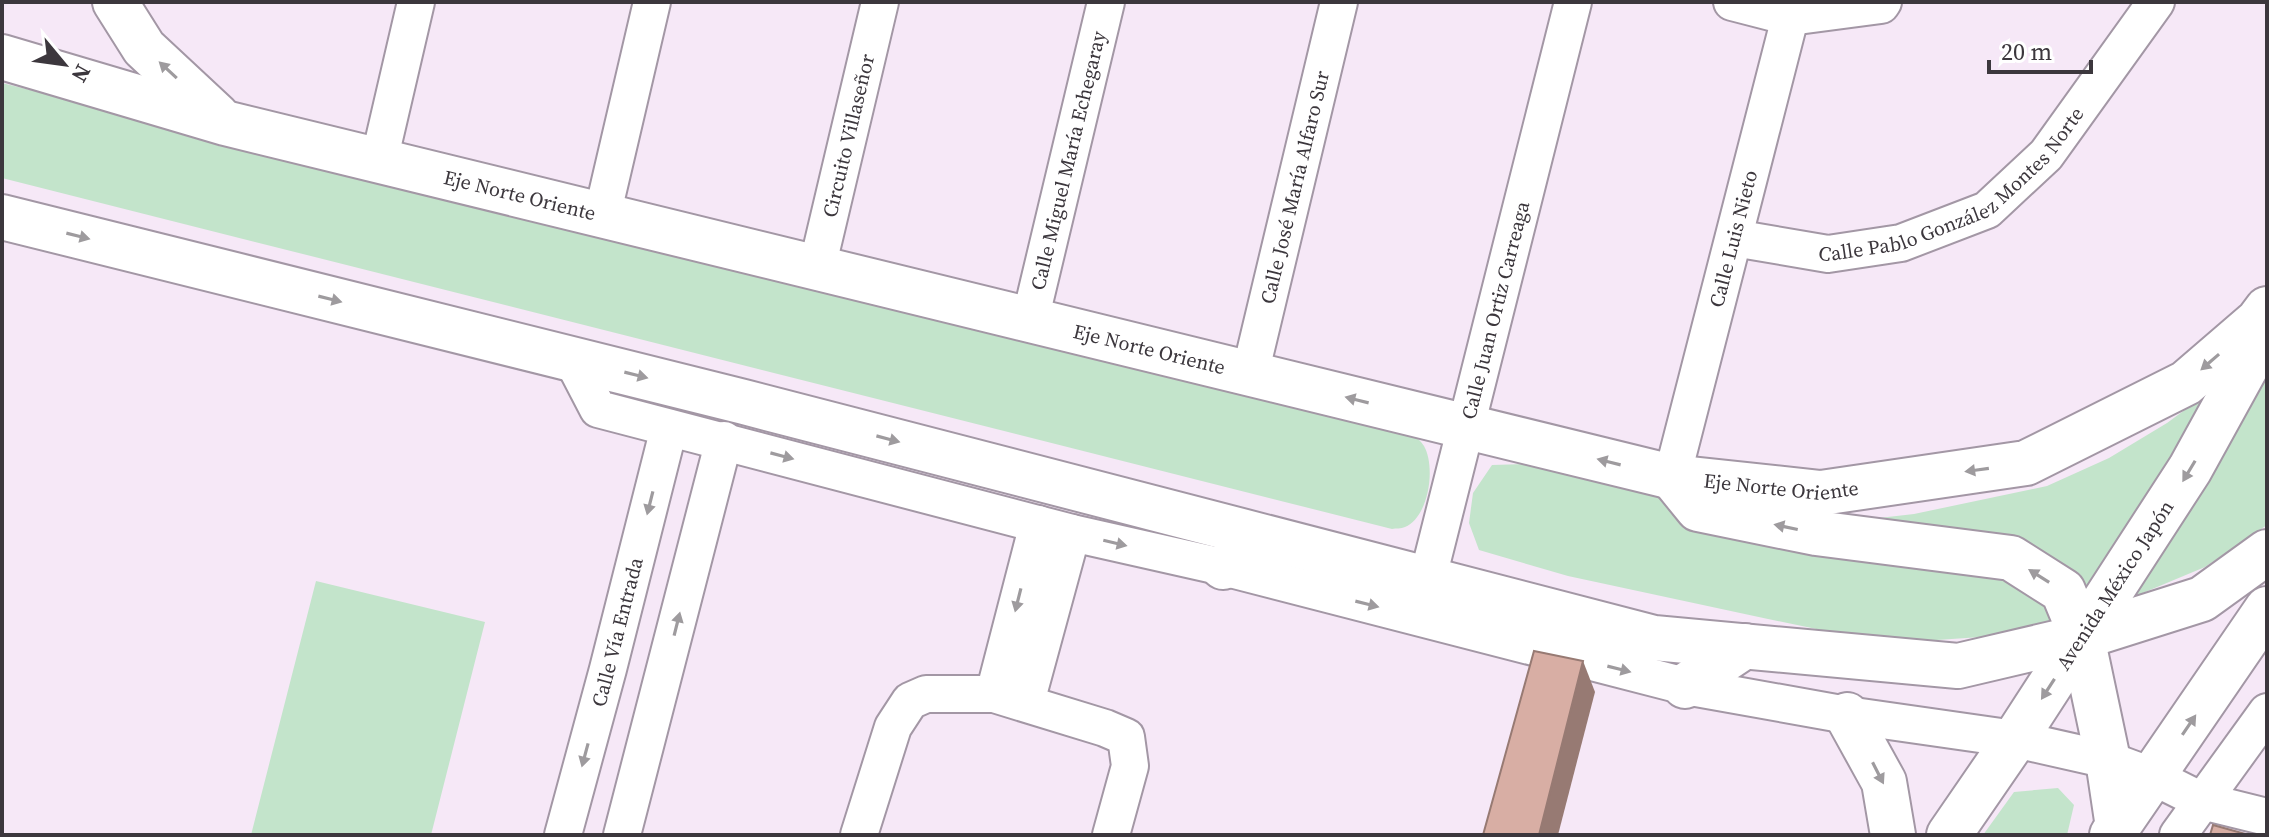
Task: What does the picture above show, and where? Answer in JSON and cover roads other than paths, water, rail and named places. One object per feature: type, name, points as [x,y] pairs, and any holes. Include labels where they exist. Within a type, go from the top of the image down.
[{"type":"main road","points":[[115,2],[144,48],[225,123]]},
{"type":"main road","name":"Eje Norte Oriente","points":[[2,57],[225,123],[1672,477],[1821,493],[2026,463],[2186,383],[2258,321],[2267,309]]},
{"type":"main road","points":[[2,217],[572,359],[1281,542],[1423,598],[1654,638],[1958,666],[2082,637],[2202,599],[2267,552]]},
{"type":"main road","name":"Avenida México Japón","points":[[1949,835],[2190,469],[2267,329]]},
{"type":"main road","points":[[1672,477],[1698,509],[1816,533],[2011,558],[2063,591],[2082,637],[2108,760],[2115,831]]},
{"type":"main road","points":[[1223,567],[1281,542]]},
{"type":"main road","points":[[2115,831],[2267,609]]},
{"type":"main road","points":[[1685,686],[1745,646]]},
{"type":"main road","points":[[1847,715],[1884,782],[1893,835]]},
{"type":"street","points":[[379,161],[416,2]]},
{"type":"street","points":[[602,216],[652,2]]},
{"type":"street","name":"Circuito Villaseñor","points":[[817,268],[880,2]]},
{"type":"street","name":"Calle Miguel María Echegaray","points":[[1030,320],[1106,2]]},
{"type":"street","name":"Calle José María Alfaro Sur","points":[[1250,374],[1339,2]]},
{"type":"street","name":"Calle Juan Ortiz Carreaga","points":[[1423,598],[1573,2]]},
{"type":"street","points":[[1732,2],[1792,9],[1881,5],[1883,2]]},
{"type":"street","name":"Calle Pablo González Montes Norte","points":[[1734,238],[1828,254],[1901,243],[1987,210],[2046,155],[2156,2]]},
{"type":"street","name":"Calle Luis Nieto","points":[[1672,477],[1792,9]]},
{"type":"street","points":[[572,359],[598,409],[1072,533],[1223,567],[1423,598],[1685,686],[1847,715],[2015,739],[2108,760],[2154,777],[2202,801],[2267,817]]},
{"type":"street","name":"Calle Vía Entrada","points":[[563,835],[669,428]]},
{"type":"street","points":[[622,835],[724,440]]},
{"type":"street","points":[[1010,698],[1038,524]]},
{"type":"street","points":[[1010,698],[1072,533]]},
{"type":"street","points":[[608,669],[662,681]]},
{"type":"street","points":[[859,835],[893,727],[910,701],[926,694],[1010,698],[1126,737],[1130,766],[1111,835]]},
{"type":"street","points":[[2178,835],[2267,712]]}]
